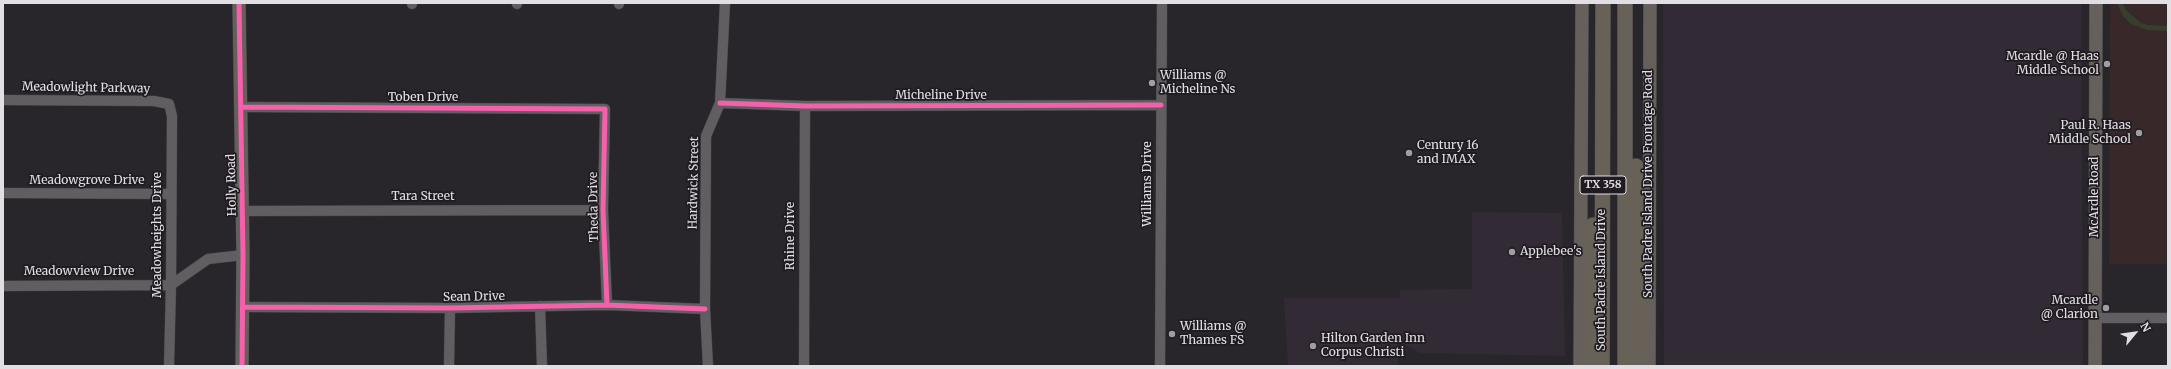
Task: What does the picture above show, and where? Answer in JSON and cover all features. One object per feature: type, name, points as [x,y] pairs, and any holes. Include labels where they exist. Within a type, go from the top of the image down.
[{"type":"highway","name":"South Padre Island Drive","points":[[1602,366],[1603,3]]},
{"type":"highway","name":"South Padre Island Drive","points":[[1625,366],[1626,3]]},
{"type":"highway","points":[[1626,37],[1634,111],[1640,366]]},
{"type":"highway","points":[[1590,366],[1590,285],[1594,194],[1603,116]]},
{"type":"main road","name":"Holly Road","points":[[239,3],[243,255],[242,366]]},
{"type":"main road","points":[[1580,366],[1582,3]]},
{"type":"main road","name":"South Padre Island Drive Frontage Road","points":[[1649,366],[1650,3]]},
{"type":"main road","name":"McArdle Road","points":[[2095,366],[2096,3]]},
{"type":"street","name":"Hardwick Street","points":[[708,366],[706,308],[706,136],[720,104],[725,3]]},
{"type":"street","name":"Williams Drive","points":[[1160,366],[1162,3]]},
{"type":"street","name":"Meadowlight Parkway","points":[[3,100],[154,102],[169,104]]},
{"type":"street","name":"Meadowheights Drive","points":[[169,104],[172,116],[169,366]]},
{"type":"street","name":"Micheline Drive","points":[[720,104],[805,106],[1161,105]]},
{"type":"street","name":"Rhine Drive","points":[[804,366],[805,106]]},
{"type":"street","name":"Toben Drive","points":[[241,107],[604,109]]},
{"type":"street","name":"Theda Drive","points":[[604,109],[603,210],[608,305]]},
{"type":"street","name":"Meadowgrove Drive","points":[[3,193],[170,194]]},
{"type":"street","name":"Tara Street","points":[[242,211],[603,210]]},
{"type":"street","points":[[171,285],[208,259],[243,255]]},
{"type":"street","name":"Meadowview Drive","points":[[3,286],[171,285]]},
{"type":"street","name":"Sean Drive","points":[[243,307],[450,308],[608,305],[706,308]]},
{"type":"street","points":[[540,306],[542,366]]},
{"type":"street","points":[[449,366],[450,308]]},
{"type":"street","points":[[2095,318],[2168,318]]},
{"type":"shaded area","points":[[1663,3],[2081,3],[2083,366],[1664,366]]},
{"type":"shaded area","name":"Paul R. Haas Middle School","points":[[2110,3],[2168,3],[2168,264],[2109,264]]},
{"type":"shaded area","points":[[1472,212],[1562,213],[1565,356],[1420,353],[1406,345],[1398,344],[1398,366],[1288,366],[1284,298],[1399,298],[1400,290],[1472,289]]},
{"type":"green space","points":[[2117,3],[2122,3],[2127,11],[2141,23],[2148,25],[2168,26],[2168,31],[2147,30],[2131,24],[2123,16]]},
{"type":"cycle path","points":[[239,3],[243,255],[242,366]]},
{"type":"cycle path","points":[[720,103],[805,106],[1161,105]]},
{"type":"cycle path","points":[[241,107],[605,109],[603,210],[607,305]]},
{"type":"cycle path","points":[[243,307],[450,308],[607,305],[705,309]]},
{"type":"place","name":"Mcardle @ Haas Middle School","points":[[2107,64]]},
{"type":"place","name":"Williams @ Micheline Ns","points":[[1152,83]]},
{"type":"place","name":"Paul R. Haas Middle School","points":[[2139,133]]},
{"type":"place","name":"Century 16 and IMAX","points":[[1409,153]]},
{"type":"place","name":"Applebee's","points":[[1512,252]]},
{"type":"place","name":"Mcardle @ Clarion","points":[[2106,308]]},
{"type":"place","name":"Williams @ Thames FS","points":[[1172,334]]},
{"type":"place","name":"Hilton Garden Inn Corpus Christi","points":[[1313,346]]}]
